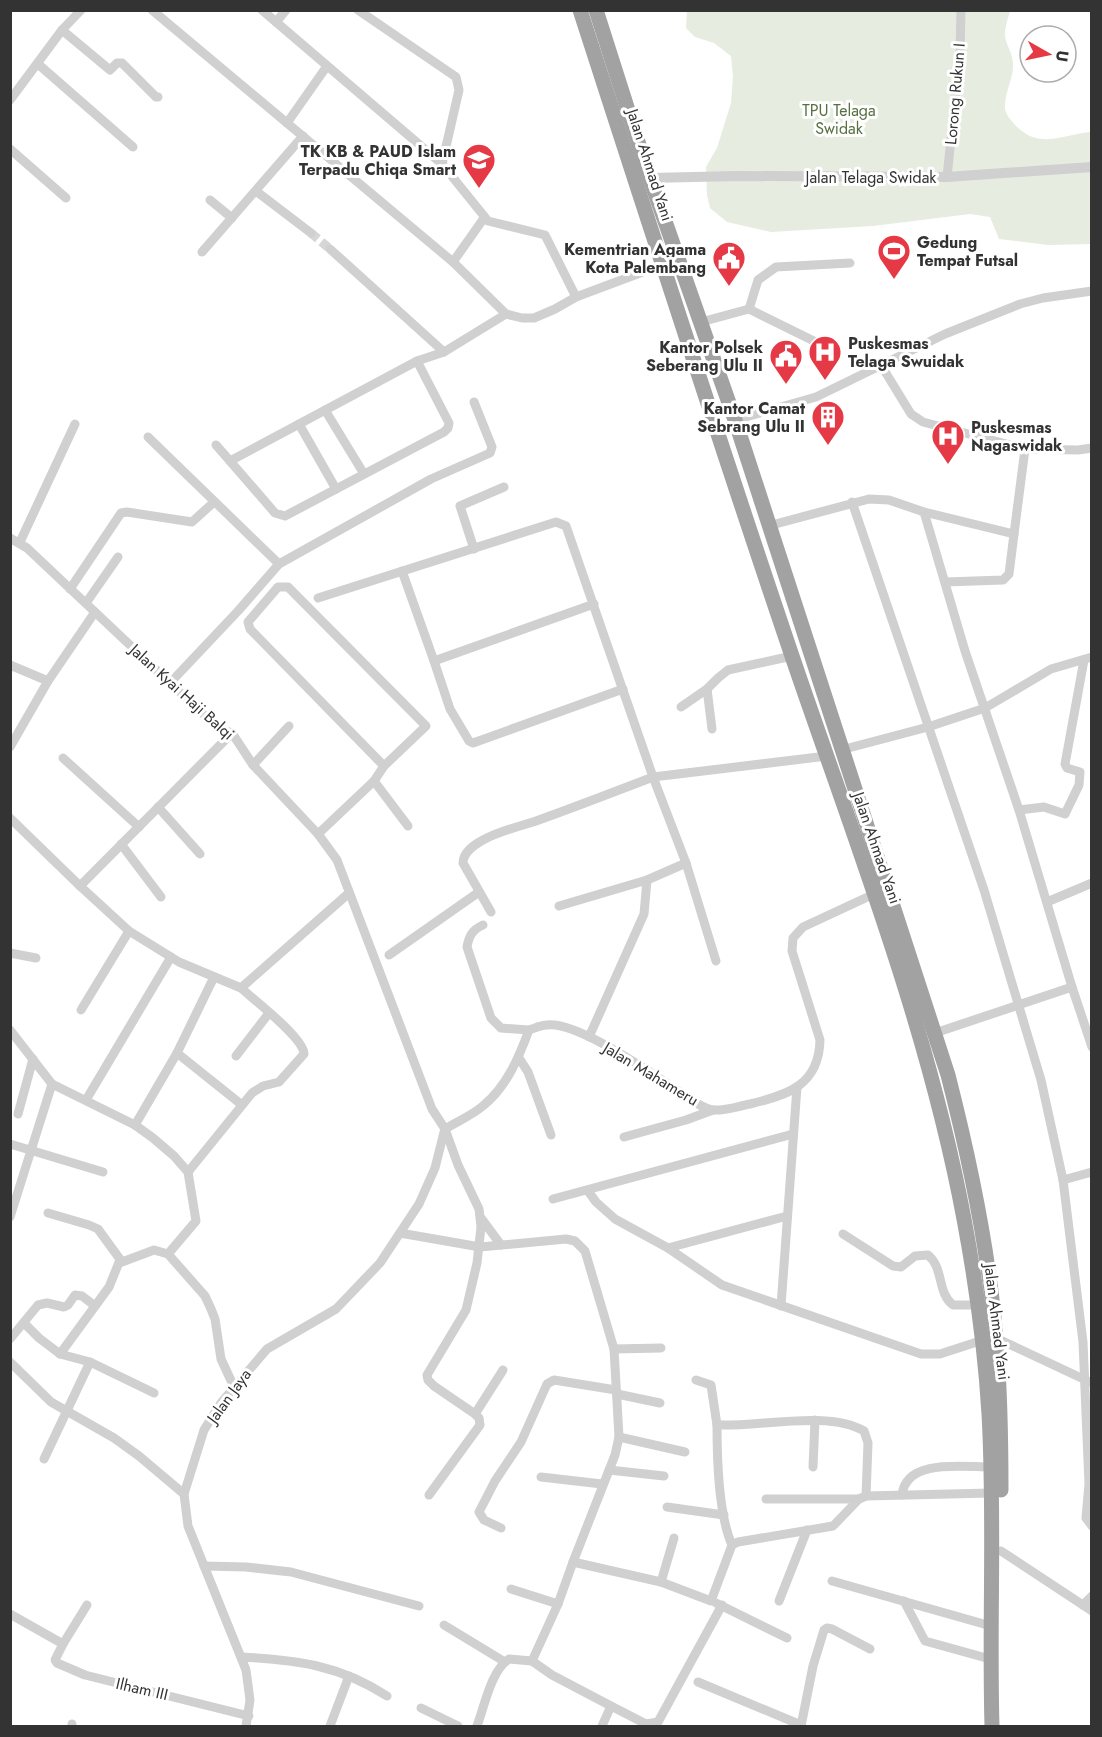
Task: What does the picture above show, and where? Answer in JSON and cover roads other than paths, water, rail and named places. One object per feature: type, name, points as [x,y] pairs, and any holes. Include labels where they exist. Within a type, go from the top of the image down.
[{"type":"highway","name":"Jalan Ahmad Yani","points":[[580,10],[643,179],[701,322],[735,420],[768,526],[874,894],[935,1082],[963,1212],[978,1305],[989,1339],[992,1726]]},
{"type":"highway","name":"Jalan Ahmad Yani","points":[[596,10],[664,264],[792,656],[834,753],[935,1033],[959,1121],[973,1182],[989,1339],[1001,1427],[1001,1726]]},
{"type":"street","points":[[12,93],[38,64],[62,30],[81,10]]},
{"type":"street","points":[[152,10],[453,262],[506,314],[534,318],[576,297],[664,264]]},
{"type":"street","points":[[262,10],[442,164],[484,218],[492,223],[545,235],[576,297]]},
{"type":"street","points":[[276,22],[286,10]]},
{"type":"street","points":[[358,10],[456,77],[459,90],[442,164]]},
{"type":"street","name":"Lorong Rukun I","points":[[947,177],[960,54],[961,10]]},
{"type":"street","points":[[62,30],[110,70],[117,63],[122,63],[156,97],[158,96]]},
{"type":"street","points":[[38,64],[134,147]]},
{"type":"street","points":[[287,123],[327,66]]},
{"type":"street","points":[[202,252],[303,136]]},
{"type":"street","points":[[10,149],[66,198]]},
{"type":"street","name":"Jalan Telaga Swidak","points":[[643,179],[737,176],[947,177],[1092,167]]},
{"type":"street","points":[[256,191],[311,233]]},
{"type":"street","points":[[210,200],[232,218]]},
{"type":"street","points":[[453,262],[484,218]]},
{"type":"street","points":[[330,249],[444,352]]},
{"type":"street","points":[[749,309],[758,280],[776,267],[850,263]]},
{"type":"street","points":[[735,420],[816,397],[945,334],[1020,304],[1043,298],[1092,291]]},
{"type":"street","points":[[701,322],[749,309],[828,348]]},
{"type":"street","points":[[230,461],[417,361],[444,352],[506,314]]},
{"type":"street","points":[[216,445],[275,513],[285,516],[448,428],[449,423],[417,361]]},
{"type":"street","points":[[881,365],[911,414],[928,424],[1025,449],[1092,448]]},
{"type":"street","points":[[170,683],[279,564],[431,479],[490,453],[492,447],[474,402]]},
{"type":"street","points":[[325,410],[363,474]]},
{"type":"street","points":[[15,540],[75,424]]},
{"type":"street","points":[[299,424],[336,489]]},
{"type":"street","points":[[148,437],[279,564]]},
{"type":"street","points":[[945,582],[1006,579],[1009,574],[1025,449]]},
{"type":"street","points":[[474,549],[460,506],[504,487]]},
{"type":"street","points":[[768,526],[869,499],[888,500],[924,512],[1014,534]]},
{"type":"street","points":[[70,589],[121,513],[192,522],[214,502]]},
{"type":"street","points":[[852,502],[984,890],[1041,1080],[1063,1180],[1088,1381],[1090,1482],[1086,1518],[1092,1527]]},
{"type":"street","points":[[924,512],[984,708],[1019,810],[1071,987],[1092,1047]]},
{"type":"street","points":[[318,598],[556,522],[566,526],[653,777],[686,863],[716,961]]},
{"type":"street","name":"Jalan Kyai Haji Balqi","points":[[15,540],[86,603],[218,728],[232,733],[254,765],[318,834],[337,860],[432,1109],[445,1129],[481,1218]]},
{"type":"street","points":[[86,603],[118,557]]},
{"type":"street","points":[[402,571],[450,709],[469,741],[473,743],[623,689]]},
{"type":"street","points":[[318,834],[374,781],[384,766],[426,726],[288,587],[278,587],[252,616],[248,622],[250,629],[384,766]]},
{"type":"street","points":[[434,661],[594,604]]},
{"type":"street","points":[[10,747],[48,681],[95,612]]},
{"type":"street","points":[[681,707],[707,689],[728,670],[792,656]]},
{"type":"street","points":[[490,912],[462,860],[468,851],[483,840],[653,777],[834,753],[928,727],[984,708],[1051,669],[1088,658],[1065,764],[1067,768],[1080,772],[1078,784],[1065,814],[1044,807],[1019,810]]},
{"type":"street","points":[[10,664],[48,681]]},
{"type":"street","points":[[707,689],[712,729]]},
{"type":"street","points":[[254,765],[289,726]]},
{"type":"street","points":[[80,886],[232,733]]},
{"type":"street","points":[[63,758],[139,827]]},
{"type":"street","points":[[374,781],[408,826]]},
{"type":"street","points":[[158,807],[200,855]]},
{"type":"street","points":[[10,818],[129,931],[171,957],[241,988],[293,1034],[303,1047],[304,1053],[283,1080],[257,1089],[188,1172]]},
{"type":"street","points":[[121,844],[161,897]]},
{"type":"street","points":[[559,906],[647,880],[686,863]]},
{"type":"street","points":[[589,1037],[644,914],[647,880]]},
{"type":"street","points":[[1047,902],[1092,883]]},
{"type":"street","points":[[389,955],[479,892]]},
{"type":"street","points":[[241,988],[349,893]]},
{"type":"street","name":"Jalan Mahameru","points":[[483,925],[476,928],[468,937],[467,947],[491,1018],[501,1028],[530,1030],[547,1025],[560,1026],[589,1037],[629,1058],[695,1102],[714,1110],[777,1098],[808,1079],[820,1052],[820,1040],[792,951],[793,938],[803,927],[874,894]]},
{"type":"street","points":[[81,1010],[129,931]]},
{"type":"street","points":[[10,953],[36,958]]},
{"type":"street","points":[[86,1100],[171,957]]},
{"type":"street","points":[[135,1125],[177,1053],[214,977]]},
{"type":"street","points":[[935,1033],[1071,987]]},
{"type":"street","points":[[236,1056],[269,1013]]},
{"type":"street","points":[[10,1030],[52,1083],[135,1125],[153,1138],[188,1172],[196,1221],[168,1254]]},
{"type":"street","points":[[445,1129],[484,1106],[499,1090],[519,1058],[530,1030]]},
{"type":"street","points":[[177,1053],[242,1105]]},
{"type":"street","points":[[519,1058],[528,1072],[551,1135]]},
{"type":"street","points":[[18,1114],[33,1059]]},
{"type":"street","points":[[10,1216],[52,1083]]},
{"type":"street","points":[[781,1306],[797,1087]]},
{"type":"street","points":[[624,1137],[714,1110]]},
{"type":"street","name":"Jalan Jaya","points":[[246,1726],[249,1716],[249,1689],[242,1658],[188,1526],[184,1494],[204,1430],[234,1387],[267,1349],[336,1309],[380,1263],[419,1204],[435,1168],[445,1129]]},
{"type":"street","points":[[553,1199],[794,1134]]},
{"type":"street","points":[[10,1144],[103,1172]]},
{"type":"street","points":[[1063,1180],[1092,1172]]},
{"type":"street","points":[[588,1191],[596,1202],[615,1219],[668,1248],[722,1285],[921,1354],[940,1354],[989,1339],[1088,1381]]},
{"type":"street","points":[[48,1213],[89,1225],[98,1230],[120,1260],[126,1262],[154,1250],[168,1254],[205,1296],[215,1319],[221,1359],[234,1387]]},
{"type":"street","points":[[668,1248],[787,1216]]},
{"type":"street","points":[[481,1218],[501,1245]]},
{"type":"street","points":[[429,1495],[480,1425],[479,1418],[475,1414],[434,1386],[427,1376],[466,1310],[480,1247],[481,1218]]},
{"type":"street","points":[[400,1233],[480,1247],[566,1239],[575,1241],[585,1251],[614,1349],[619,1437],[615,1455],[558,1604],[532,1661]]},
{"type":"street","points":[[843,1234],[893,1266],[901,1267],[915,1257],[928,1255],[938,1268],[946,1297],[950,1303],[978,1305]]},
{"type":"street","points":[[60,1354],[109,1287],[120,1260]]},
{"type":"street","points":[[10,1339],[38,1305],[47,1302],[64,1307],[75,1295],[82,1296],[95,1306]]},
{"type":"street","points":[[24,1323],[60,1354],[90,1362],[154,1393]]},
{"type":"street","points":[[614,1349],[661,1348]]},
{"type":"street","points":[[10,1362],[51,1402],[139,1456],[184,1494]]},
{"type":"street","points":[[44,1459],[90,1362]]},
{"type":"street","points":[[475,1414],[503,1371]]},
{"type":"street","points":[[501,1527],[484,1521],[479,1512],[495,1481],[521,1442],[547,1384],[554,1380],[660,1403]]},
{"type":"street","points":[[696,1380],[708,1383],[713,1389],[717,1425],[717,1464],[727,1534],[732,1545]]},
{"type":"street","points":[[711,1601],[732,1545],[745,1539],[837,1524],[862,1497],[868,1443],[864,1431],[855,1425],[815,1420],[717,1425]]},
{"type":"street","points":[[813,1467],[815,1420]]},
{"type":"street","points":[[619,1437],[685,1452]]},
{"type":"street","points":[[902,1495],[906,1481],[920,1471],[933,1467],[990,1467]]},
{"type":"street","points":[[609,1470],[664,1476]]},
{"type":"street","points":[[541,1477],[602,1484]]},
{"type":"street","points":[[766,1499],[991,1493]]},
{"type":"street","points":[[667,1507],[724,1515]]},
{"type":"street","points":[[778,1601],[807,1530]]},
{"type":"street","points":[[661,1582],[674,1538]]},
{"type":"street","points":[[1001,1551],[1087,1608],[1092,1596]]},
{"type":"street","points":[[573,1562],[661,1582],[722,1605],[787,1638]]},
{"type":"street","points":[[204,1566],[246,1567],[291,1572],[418,1606]]},
{"type":"street","points":[[832,1581],[991,1626]]},
{"type":"street","points":[[511,1589],[558,1604]]},
{"type":"street","points":[[904,1601],[925,1641],[990,1659]]},
{"type":"street","points":[[10,1614],[63,1644],[87,1605]]},
{"type":"street","points":[[477,1726],[492,1682],[505,1662],[513,1659],[532,1661],[552,1675],[646,1724],[658,1722],[722,1605]]},
{"type":"street","points":[[444,1625],[505,1662]]},
{"type":"street","points":[[698,1682],[801,1726],[813,1666],[824,1630],[832,1629],[870,1648]]},
{"type":"street","name":"Ilham III","points":[[63,1644],[55,1660],[66,1668],[85,1675],[249,1716]]},
{"type":"street","points":[[242,1658],[315,1664],[370,1685],[387,1696]]},
{"type":"street","points":[[330,1726],[349,1676]]},
{"type":"street","points":[[602,1726],[611,1706]]},
{"type":"street","points":[[421,1708],[458,1726]]},
{"type":"tunnel","points":[[311,233],[330,249]]},
{"type":"place","name":"TK KB & PAUD Islam Terpadu Chiqa Smart","points":[[479,189]]},
{"type":"place","name":"Gedung Tempat Futsal","points":[[894,280]]},
{"type":"place","name":"Kementrian Agama Kota Palembang","points":[[729,287]]},
{"type":"place","name":"Puskesmas Telaga Swuidak","points":[[825,381]]},
{"type":"place","name":"Kantor Polsek Seberang Ulu II","points":[[786,385]]},
{"type":"place","name":"Kantor Camat Sebrang Ulu II","points":[[828,446]]},
{"type":"place","name":"Puskesmas Nagaswidak","points":[[948,465]]},
{"type":"park label","name":"TPU Telaga Swidak","points":[[839,119]]}]
